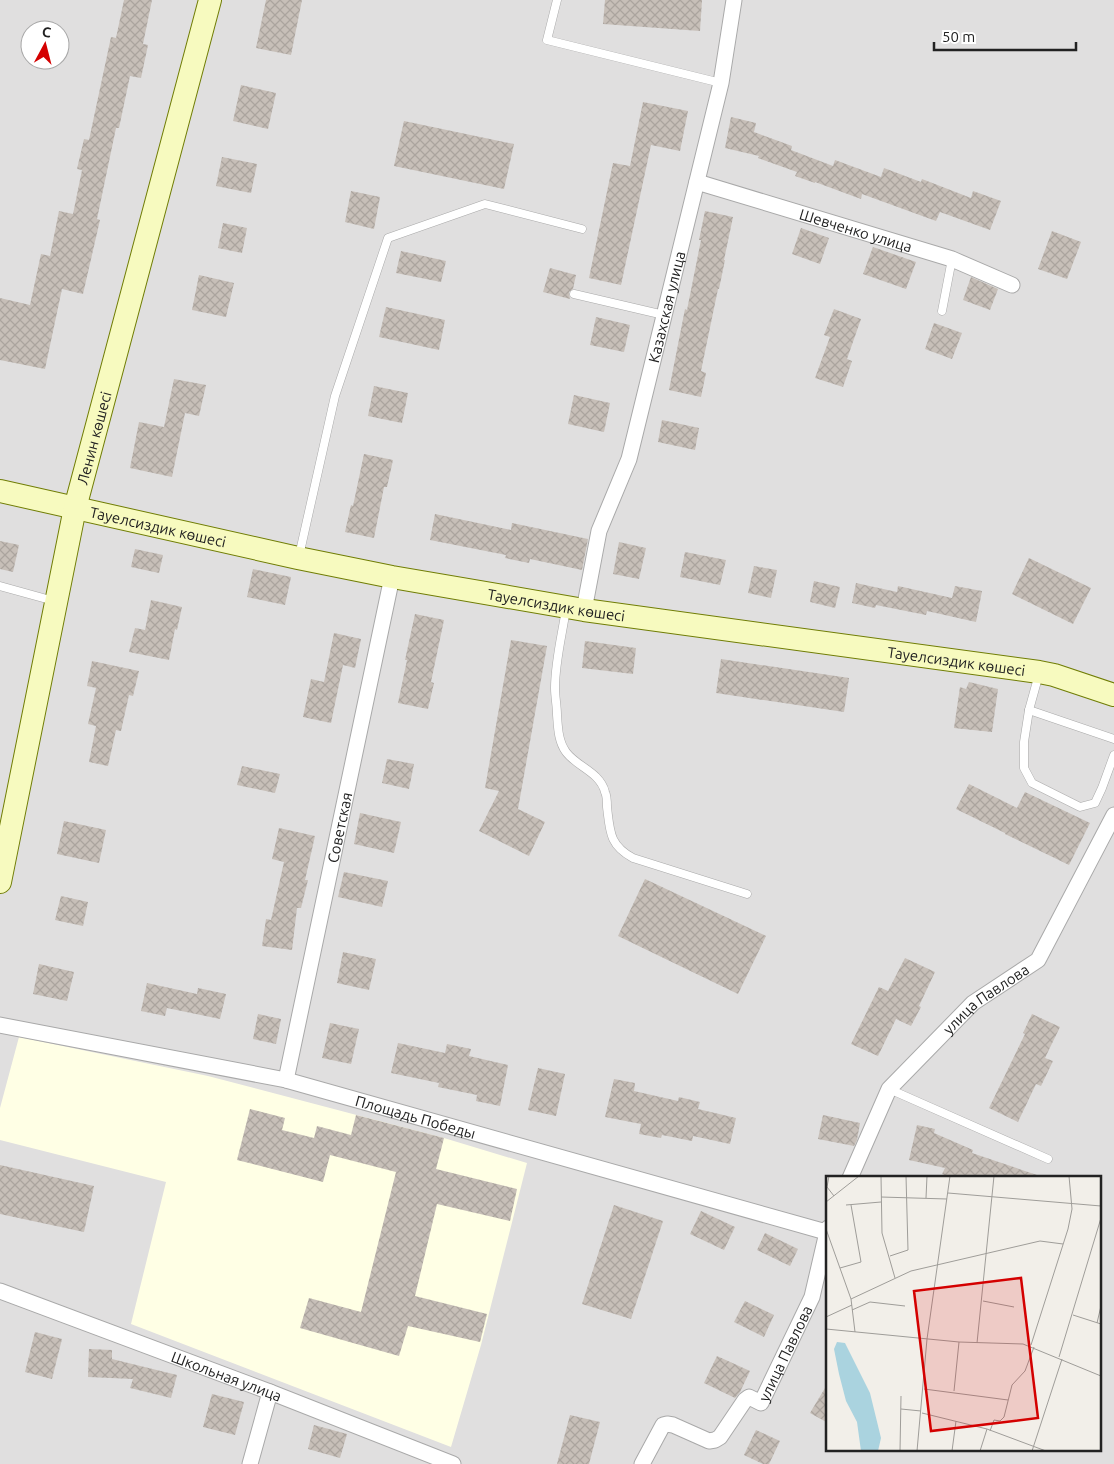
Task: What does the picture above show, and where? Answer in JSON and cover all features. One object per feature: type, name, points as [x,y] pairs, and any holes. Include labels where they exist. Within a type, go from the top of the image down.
[{"type":"street","name":"Ленин көшесі","points":[[0,882],[75,508],[210,0]]},
{"type":"street","name":"Казахская улица","points":[[575,609],[599,531],[629,459],[721,83],[734,0]]},
{"type":"street","name":"Шевченко улица","points":[[697,182],[952,259],[1012,285]]},
{"type":"street","name":"Тауелсиздик көшесі","points":[[0,491],[298,558],[392,577],[575,609],[1039,672],[1092,686],[1114,695]]},
{"type":"street","name":"Советская","points":[[286,1080],[392,577]]},
{"type":"street","name":"улица Павлова","points":[[851,1176],[889,1089],[973,1003],[1038,960],[1114,815]]},
{"type":"street","name":"Площадь Победы","points":[[0,1025],[286,1080],[826,1230]]},
{"type":"street","name":"улица Павлова","points":[[642,1464],[663,1425],[673,1425],[709,1440],[715,1440],[720,1437],[745,1400],[749,1397],[761,1403],[812,1297],[826,1234]]},
{"type":"street","name":"Школьная улица","points":[[0,1291],[270,1392],[453,1464]]},
{"type":"street","points":[[250,1464],[270,1392]]},
{"type":"lane","points":[[556,0],[547,40],[721,83]]},
{"type":"lane","points":[[298,558],[335,396],[388,238],[485,204],[582,228]]},
{"type":"lane","points":[[942,311],[952,259]]},
{"type":"lane","points":[[574,294],[664,315]]},
{"type":"lane","points":[[0,586],[56,601]]},
{"type":"lane","points":[[575,609],[556,665],[555,689],[558,729],[566,752],[602,785],[606,792],[610,834],[616,845],[622,852],[633,858],[747,894]]},
{"type":"lane","points":[[1039,672],[1029,710],[1024,742],[1024,768],[1032,783],[1080,808],[1095,803],[1114,756]]},
{"type":"lane","points":[[1029,710],[1114,739]]},
{"type":"lane","points":[[889,1089],[1048,1159]]},
{"type":"shaded area","points":[[0,0],[1114,0],[1114,1464],[0,1464]]},
{"type":"shaded area","points":[[19,1037],[208,1076],[444,1138],[527,1163],[481,1345],[451,1447],[131,1324],[166,1182],[0,1140],[0,1108]]},
{"type":"building","points":[[124,0],[152,0],[143,44],[148,45],[141,78],[130,76],[119,128],[116,128],[97,219],[100,220],[83,294],[62,289],[45,369],[0,360],[0,298],[30,305],[41,254],[50,256],[59,211],[73,214],[82,170],[77,169],[84,139],[89,140],[111,37],[116,38]]},
{"type":"building","points":[[266,0],[302,0],[291,55],[256,48]]},
{"type":"building","points":[[605,0],[702,0],[700,31],[603,24]]},
{"type":"building","points":[[241,85],[276,93],[268,129],[233,121]]},
{"type":"building","points":[[643,102],[688,111],[680,151],[651,145],[621,285],[589,278],[613,163],[630,166]]},
{"type":"building","points":[[731,117],[756,123],[754,132],[792,146],[791,150],[833,166],[835,160],[881,177],[884,168],[921,182],[922,179],[971,198],[973,191],[1001,201],[990,230],[940,212],[936,221],[862,194],[861,199],[795,176],[797,172],[758,158],[759,156],[725,148]]},
{"type":"building","points":[[404,121],[514,144],[504,189],[394,166]]},
{"type":"building","points":[[222,157],[257,164],[251,193],[216,186]]},
{"type":"building","points":[[351,191],[380,197],[374,229],[345,222]]},
{"type":"building","points":[[705,211],[733,217],[701,371],[706,373],[701,397],[669,390],[685,309],[687,310]]},
{"type":"building","points":[[223,223],[247,228],[242,253],[218,248]]},
{"type":"building","points":[[801,228],[829,238],[820,264],[792,254]]},
{"type":"building","points":[[1052,231],[1081,242],[1067,279],[1038,269]]},
{"type":"building","points":[[873,247],[916,262],[906,289],[863,274]]},
{"type":"building","points":[[401,251],[446,261],[441,282],[396,273]]},
{"type":"building","points":[[550,268],[576,275],[573,289],[569,292],[570,299],[543,292]]},
{"type":"building","points":[[199,275],[234,283],[226,317],[192,310]]},
{"type":"building","points":[[971,277],[998,289],[990,310],[963,300]]},
{"type":"building","points":[[386,307],[445,320],[439,350],[379,337]]},
{"type":"building","points":[[834,309],[861,319],[847,359],[852,361],[843,387],[815,378],[830,337],[824,335]]},
{"type":"building","points":[[596,317],[630,325],[624,352],[590,345]]},
{"type":"building","points":[[934,323],[962,333],[952,359],[925,349]]},
{"type":"building","points":[[174,379],[206,385],[199,416],[185,413],[172,477],[130,468],[139,422],[164,427]]},
{"type":"building","points":[[374,386],[408,393],[402,423],[368,416]]},
{"type":"building","points":[[574,395],[610,403],[604,432],[568,424]]},
{"type":"building","points":[[662,420],[699,428],[695,450],[658,442]]},
{"type":"building","points":[[364,454],[393,460],[387,487],[384,487],[374,538],[345,532],[351,505],[353,506]]},
{"type":"building","points":[[435,514],[511,530],[512,523],[588,539],[582,570],[530,559],[529,563],[505,558],[506,555],[430,540]]},
{"type":"building","points":[[0,541],[19,545],[13,572],[0,569]]},
{"type":"building","points":[[619,542],[646,548],[639,579],[613,574]]},
{"type":"building","points":[[135,549],[163,555],[159,573],[131,567]]},
{"type":"building","points":[[685,552],[726,560],[720,585],[680,577]]},
{"type":"building","points":[[1029,558],[1091,588],[1073,624],[1012,594]]},
{"type":"building","points":[[754,566],[777,570],[771,598],[748,593]]},
{"type":"building","points":[[253,569],[291,577],[285,605],[247,597]]},
{"type":"building","points":[[814,581],[840,587],[835,608],[810,602]]},
{"type":"building","points":[[856,583],[897,592],[898,586],[952,598],[955,586],[982,591],[976,622],[927,611],[926,615],[876,605],[875,608],[852,603]]},
{"type":"building","points":[[151,600],[182,607],[177,630],[175,629],[169,660],[129,652],[135,628],[145,630]]},
{"type":"building","points":[[415,614],[444,620],[431,682],[434,683],[428,709],[398,703]]},
{"type":"building","points":[[334,633],[361,639],[355,668],[343,665],[331,723],[303,717],[311,679],[324,682]]},
{"type":"building","points":[[511,640],[547,646],[518,809],[545,822],[529,856],[479,831],[499,791],[485,788]]},
{"type":"building","points":[[585,641],[636,648],[633,674],[582,668]]},
{"type":"building","points":[[721,659],[849,678],[844,712],[716,693]]},
{"type":"building","points":[[92,661],[139,671],[133,696],[129,695],[121,731],[116,730],[108,766],[89,762],[96,726],[88,724],[96,688],[87,686]]},
{"type":"building","points":[[969,682],[998,689],[992,732],[954,728],[960,687],[966,689]]},
{"type":"building","points":[[387,759],[414,764],[409,789],[382,783]]},
{"type":"building","points":[[242,766],[280,774],[275,793],[237,785]]},
{"type":"building","points":[[969,784],[1017,808],[1025,792],[1090,823],[1069,865],[956,809]]},
{"type":"building","points":[[360,813],[401,822],[394,853],[354,844]]},
{"type":"building","points":[[64,821],[106,830],[99,863],[57,854]]},
{"type":"building","points":[[279,828],[315,836],[305,880],[308,880],[301,908],[297,908],[292,950],[262,946],[266,919],[271,920],[284,862],[272,859]]},
{"type":"building","points":[[344,872],[388,881],[382,907],[338,897]]},
{"type":"building","points":[[645,879],[766,936],[738,994],[618,936]]},
{"type":"building","points":[[61,896],[88,902],[83,926],[55,920]]},
{"type":"building","points":[[343,952],[376,959],[369,990],[337,983]]},
{"type":"building","points":[[905,958],[935,972],[911,1026],[896,1019],[878,1056],[851,1044],[879,987],[888,991]]},
{"type":"building","points":[[39,964],[74,972],[67,1001],[33,994]]},
{"type":"building","points":[[147,983],[197,994],[198,988],[226,994],[220,1019],[167,1008],[165,1016],[141,1011]]},
{"type":"building","points":[[258,1014],[281,1019],[276,1044],[253,1039]]},
{"type":"building","points":[[1032,1014],[1060,1027],[1045,1058],[1053,1061],[1041,1086],[1036,1084],[1018,1122],[989,1108],[1025,1034],[1023,1033]]},
{"type":"building","points":[[330,1023],[359,1029],[351,1064],[322,1058]]},
{"type":"building","points":[[398,1043],[445,1053],[447,1044],[471,1049],[469,1056],[508,1065],[500,1106],[476,1101],[477,1095],[438,1087],[439,1083],[391,1073]]},
{"type":"building","points":[[538,1068],[565,1074],[556,1116],[528,1110]]},
{"type":"building","points":[[614,1079],[635,1083],[634,1091],[678,1101],[679,1097],[700,1102],[698,1109],[736,1118],[730,1144],[693,1136],[692,1141],[662,1135],[661,1138],[639,1134],[641,1124],[605,1117]]},
{"type":"building","points":[[250,1109],[285,1118],[282,1130],[314,1138],[317,1126],[351,1135],[356,1115],[444,1138],[436,1169],[517,1189],[510,1221],[437,1204],[415,1296],[487,1314],[480,1342],[408,1326],[399,1356],[300,1328],[309,1298],[361,1312],[396,1172],[330,1155],[323,1182],[237,1160]]},
{"type":"building","points":[[823,1115],[860,1123],[854,1146],[818,1139]]},
{"type":"building","points":[[917,1125],[935,1129],[934,1133],[973,1150],[972,1153],[1037,1176],[946,1176],[942,1174],[945,1168],[909,1160]]},
{"type":"building","points":[[0,1165],[94,1186],[84,1232],[0,1214]]},
{"type":"building","points":[[614,1205],[663,1221],[631,1319],[582,1304]]},
{"type":"building","points":[[701,1211],[735,1227],[724,1250],[690,1234]]},
{"type":"building","points":[[765,1233],[798,1249],[790,1266],[757,1250]]},
{"type":"building","points":[[745,1301],[774,1315],[764,1337],[734,1322]]},
{"type":"building","points":[[35,1332],[62,1339],[52,1379],[25,1372]]},
{"type":"building","points":[[89,1349],[112,1350],[112,1359],[177,1375],[171,1398],[130,1388],[133,1379],[88,1377]]},
{"type":"building","points":[[717,1356],[750,1371],[735,1398],[704,1383]]},
{"type":"building","points":[[826,1386],[826,1422],[810,1413]]},
{"type":"building","points":[[212,1394],[244,1402],[235,1435],[203,1427]]},
{"type":"building","points":[[570,1415],[600,1422],[589,1464],[557,1464]]},
{"type":"building","points":[[314,1425],[347,1434],[340,1458],[308,1449]]},
{"type":"building","points":[[756,1430],[780,1441],[769,1464],[763,1464],[744,1455]]}]
